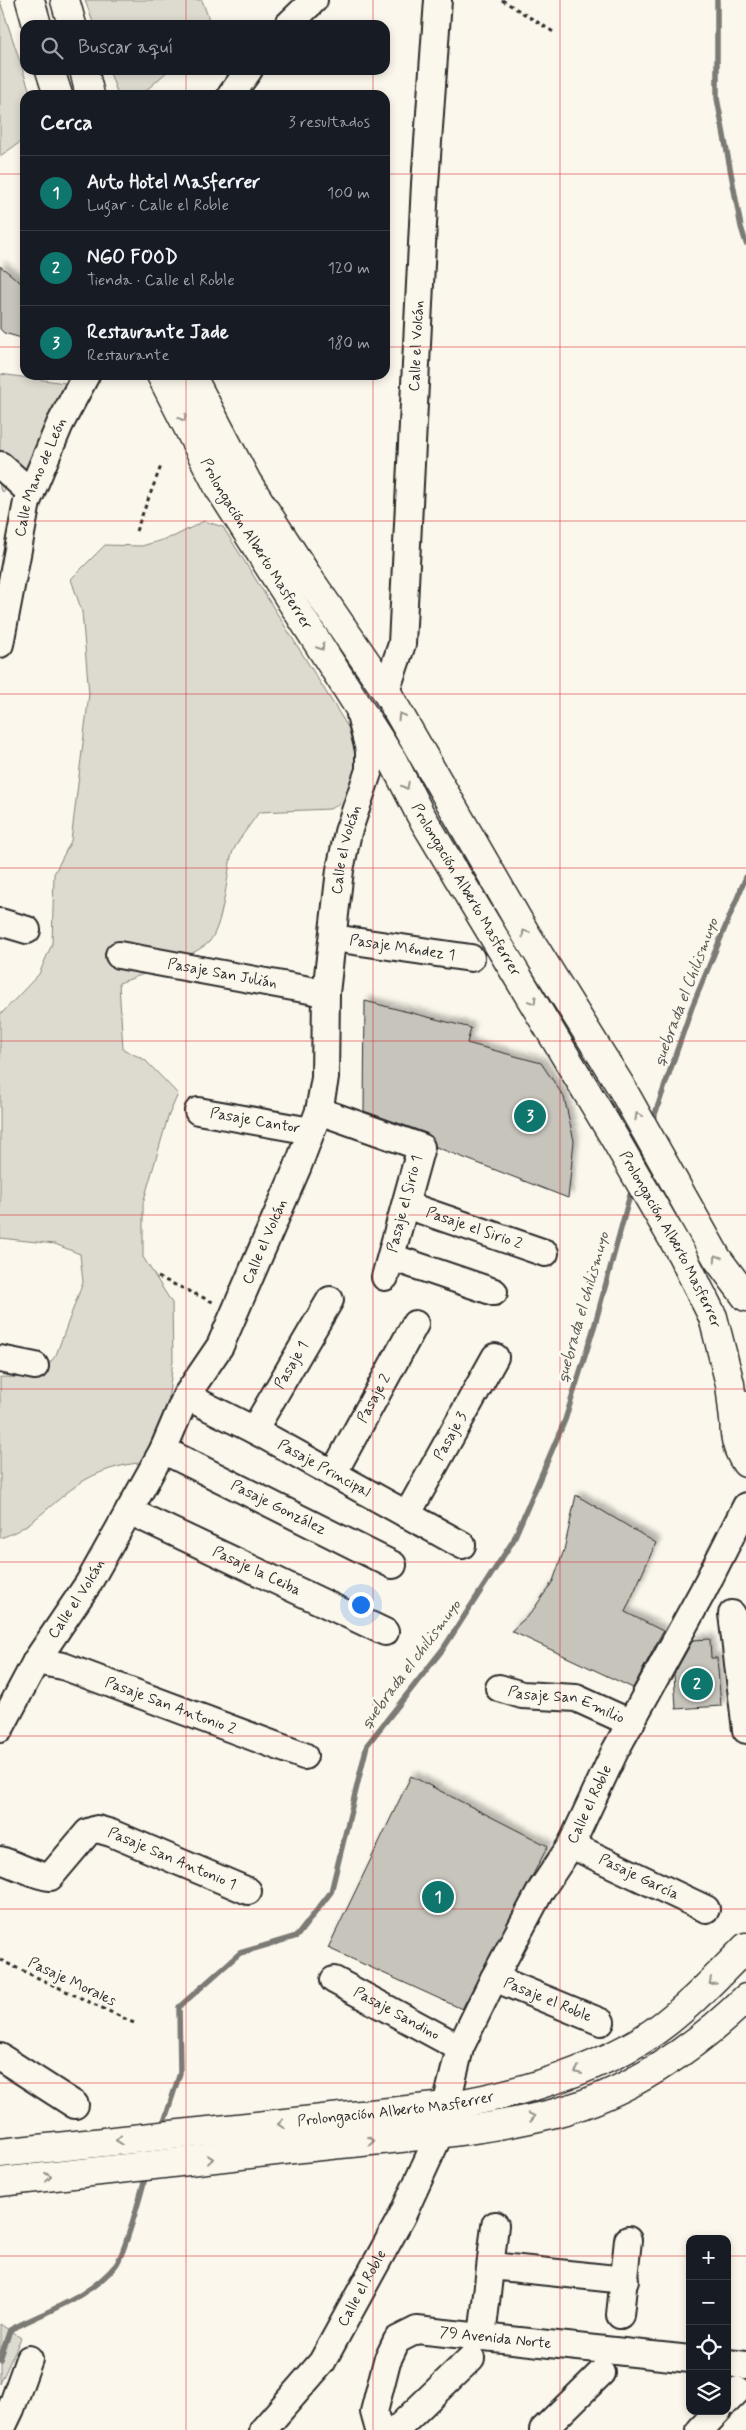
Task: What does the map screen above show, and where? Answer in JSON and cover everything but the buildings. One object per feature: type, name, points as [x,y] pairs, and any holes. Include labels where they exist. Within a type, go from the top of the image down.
[{"type":"main road","points":[[30,0],[36,20]]},
{"type":"main road","points":[[65,0],[71,20]]},
{"type":"main road","points":[[52,75],[56,90]]},
{"type":"main road","points":[[85,75],[89,90]]},
{"type":"main road","name":"Prolongación Alberto Masferrer","points":[[164,380],[219,488],[258,552],[393,761],[420,814],[611,1132],[682,1255],[713,1316],[730,1384],[737,1446],[746,1463]]},
{"type":"main road","name":"Prolongación Alberto Masferrer","points":[[193,380],[247,482],[310,580],[386,691],[526,934],[620,1085],[717,1258],[746,1297]]},
{"type":"main road","points":[[734,1420],[737,1407],[746,1388]]},
{"type":"main road","name":"Prolongación Alberto Masferrer","points":[[0,2153],[446,2106],[491,2098],[574,2073],[641,2040],[697,1994],[746,1947]]},
{"type":"main road","name":"Prolongación Alberto Masferrer","points":[[0,2182],[440,2133],[556,2112],[605,2095],[650,2071],[691,2046],[721,2022],[746,1998]]},
{"type":"street","points":[[293,20],[314,0]]},
{"type":"street","name":"Calle el Volcán","points":[[386,691],[402,644],[425,184],[438,0]]},
{"type":"street","points":[[236,90],[246,75]]},
{"type":"street","name":"Calle Mano de León","points":[[1,639],[27,502],[60,424],[83,380]]},
{"type":"street","points":[[0,465],[31,492]]},
{"type":"street","name":"Calle el Volcán","points":[[0,1729],[36,1661],[88,1584],[130,1511],[163,1450],[186,1396],[220,1346],[236,1313],[315,1121],[325,1078],[326,993],[340,870],[348,832],[369,770],[369,750],[357,704]]},
{"type":"street","points":[[0,922],[27,930]]},
{"type":"street","name":"Pasaje Méndez 1","points":[[333,938],[470,958]]},
{"type":"street","name":"Pasaje San Julián","points":[[119,955],[326,993]]},
{"type":"street","name":"Pasaje Cantor","points":[[198,1110],[315,1121]]},
{"type":"street","name":"Pasaje el Sirio 1","points":[[315,1121],[421,1147],[388,1267],[494,1292]]},
{"type":"street","name":"Pasaje el Sirio 2","points":[[406,1205],[545,1253]]},
{"type":"street","name":"Pasaje 1","points":[[254,1430],[330,1300]]},
{"type":"street","name":"Pasaje 2","points":[[333,1474],[415,1324]]},
{"type":"street","name":"Pasaje 3","points":[[407,1514],[495,1357]]},
{"type":"street","points":[[0,1359],[35,1366]]},
{"type":"street","name":"Pasaje Principal","points":[[186,1396],[254,1430],[462,1545]]},
{"type":"street","name":"Pasaje González","points":[[163,1450],[393,1565]]},
{"type":"street","name":"Calle el Roble","points":[[446,2106],[460,2048],[494,1978],[541,1890],[571,1845],[615,1750],[703,1591],[746,1506]]},
{"type":"street","name":"Pasaje la Ceiba","points":[[130,1511],[385,1632]]},
{"type":"street","points":[[703,1591],[739,1614],[746,1730]]},
{"type":"street","name":"Pasaje San Antonio 2","points":[[36,1661],[63,1666],[304,1756]]},
{"type":"street","name":"Pasaje San Emilio","points":[[499,1688],[530,1696],[576,1698],[631,1723]]},
{"type":"street","name":"Pasaje San Antonio 1","points":[[0,1860],[22,1866],[38,1875],[50,1876],[88,1832],[97,1829],[111,1833],[248,1891]]},
{"type":"street","name":"Pasaje García","points":[[571,1845],[706,1909]]},
{"type":"street","name":"Pasaje el Roble","points":[[494,1978],[601,2022]]},
{"type":"street","name":"Pasaje Sandino","points":[[334,1980],[460,2048]]},
{"type":"street","points":[[0,2057],[75,2105]]},
{"type":"street","name":"Calle el Roble","points":[[263,2430],[322,2362],[402,2216],[440,2133]]},
{"type":"street","points":[[396,2430],[476,2348],[495,2224]]},
{"type":"street","points":[[620,2315],[628,2240]]},
{"type":"street","points":[[490,2266],[625,2280]]},
{"type":"street","name":"79 Avenida Norte","points":[[379,2430],[374,2412],[387,2360],[397,2340],[417,2330],[476,2348],[686,2359]]},
{"type":"street","points":[[1,2430],[11,2410],[29,2359]]},
{"type":"street","points":[[731,2363],[746,2364]]},
{"type":"street","points":[[544,2430],[601,2373]]},
{"type":"street","points":[[700,2430],[714,2415]]},
{"type":"path","points":[[502,0],[555,33]]},
{"type":"path","points":[[136,531],[161,466]]},
{"type":"path","points":[[158,1277],[236,1313]]},
{"type":"path","name":"Pasaje Morales","points":[[0,1960],[134,2023]]},
{"type":"shaded area","points":[[85,0],[202,0],[209,20],[92,20]]},
{"type":"shaded area","points":[[0,1],[20,62],[20,75],[24,75],[29,90],[20,90],[20,142],[0,156]]},
{"type":"shaded area","points":[[111,75],[163,75],[147,90],[116,90]]},
{"type":"shaded area","points":[[0,374],[20,377],[20,380],[43,380],[65,383],[26,468],[3,492],[0,489]]},
{"type":"shaded area","points":[[204,521],[223,527],[361,748],[349,797],[330,809],[259,812],[239,840],[231,857],[218,925],[209,942],[180,959],[119,983],[123,1049],[145,1060],[178,1094],[168,1117],[143,1203],[143,1257],[172,1303],[173,1360],[165,1429],[151,1462],[117,1467],[85,1480],[24,1527],[0,1538],[0,1377],[38,1378],[56,1355],[83,1282],[80,1254],[55,1244],[0,1238],[0,1013],[39,974],[52,944],[54,874],[71,841],[89,694],[82,612],[71,579],[105,545],[142,546],[175,536]]},
{"type":"shaded area","points":[[0,2324],[21,2338],[0,2384]]},
{"type":"waterway","name":"quebrada el Chilismuyo","points":[[717,0],[717,98],[741,227],[746,243]]},
{"type":"waterway","name":"quebrada el Chilismuyo","points":[[654,1117],[692,1007],[746,877]]},
{"type":"waterway","name":"quebrada el chilismuyo","points":[[164,2122],[180,2073],[179,2007],[240,1953],[297,1936],[331,1892],[367,1745],[443,1649],[513,1541],[565,1420],[595,1324],[630,1195]]},
{"type":"waterway","name":"quebrada el chilismuyo","points":[[0,2359],[10,2330],[80,2295],[116,2265],[128,2236],[146,2174]]},
{"type":"place","name":"Restaurante Jade","points":[[530,1116]]},
{"type":"place","name":"NGO FOOD","points":[[697,1684]]},
{"type":"place","name":"Auto Hotel Masferrer","points":[[438,1897]]}]
